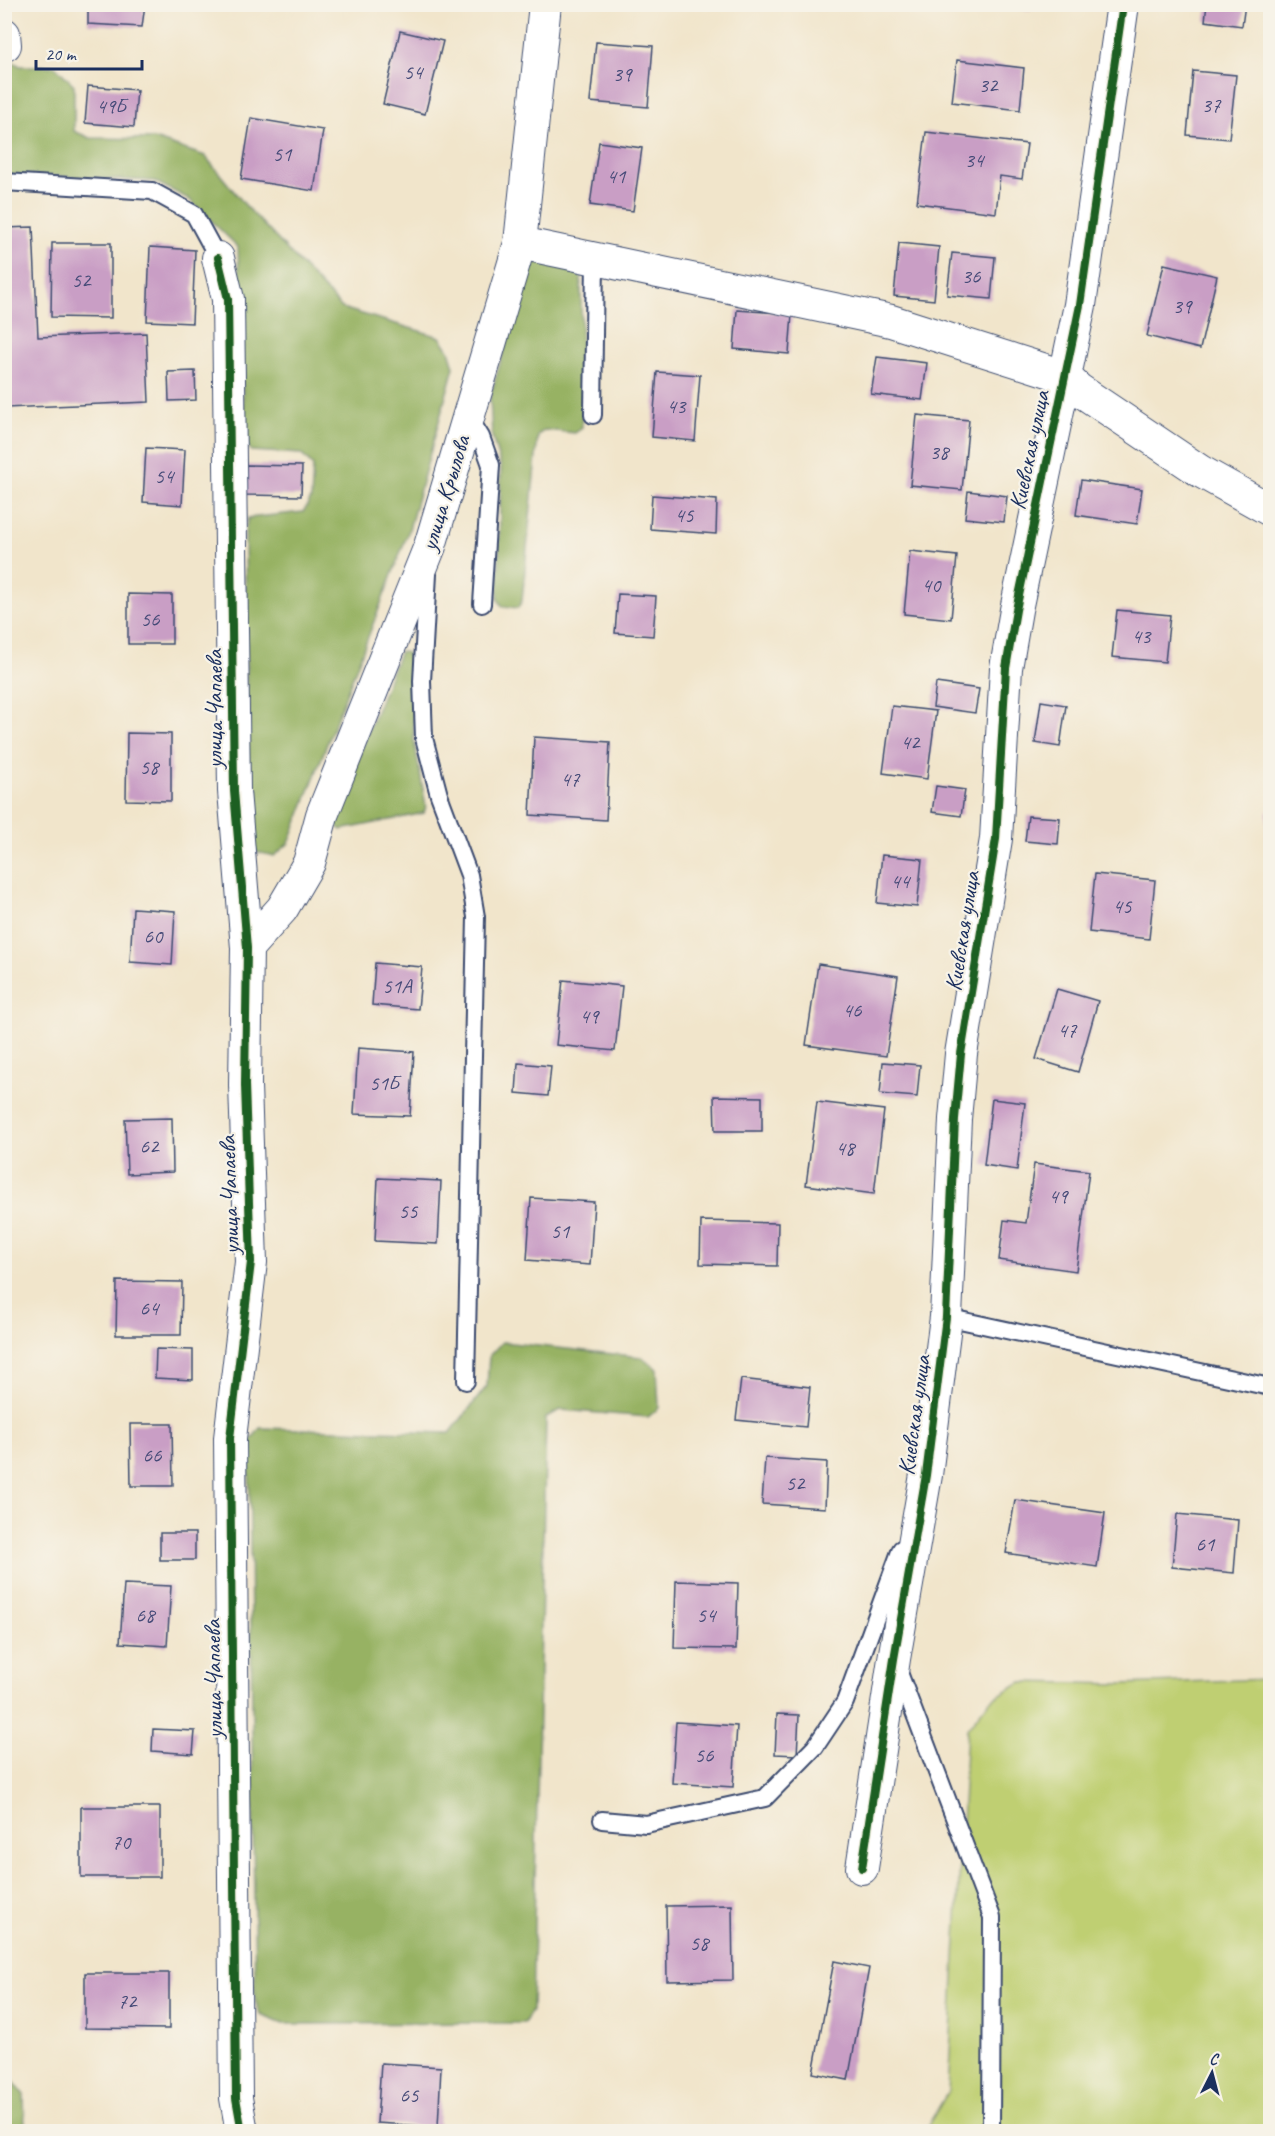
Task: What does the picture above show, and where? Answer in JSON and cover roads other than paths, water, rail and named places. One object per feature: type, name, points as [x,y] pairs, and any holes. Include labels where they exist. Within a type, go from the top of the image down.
[{"type":"street","name":"улица Крылова","points":[[247,948],[282,909],[309,863],[322,815],[430,546],[520,243],[545,4]]},
{"type":"street","name":"Киевская улица","points":[[862,1868],[894,1659],[926,1475],[946,1317],[957,1097],[961,1054],[996,839],[1006,668],[1080,305],[1124,4]]},
{"type":"street","points":[[4,34],[5,45]]},
{"type":"street","points":[[520,243],[891,321],[1064,376],[1078,389],[1200,471],[1270,510]]},
{"type":"street","name":"улица Чапаева","points":[[218,258],[228,299],[234,791],[247,948],[246,1085],[250,1271],[230,1438],[236,2098],[242,2132]]},
{"type":"lane","points":[[4,182],[152,191],[194,214],[218,258]]},
{"type":"lane","points":[[593,415],[595,257]]},
{"type":"lane","points":[[468,415],[481,437],[491,465],[482,604]]},
{"type":"lane","points":[[430,546],[422,681],[424,738],[439,795],[469,875],[476,917],[466,1381]]},
{"type":"lane","points":[[946,1317],[1270,1387]]},
{"type":"lane","points":[[602,1820],[646,1824],[765,1798],[815,1748],[845,1702],[926,1475]]},
{"type":"lane","points":[[894,1659],[992,1917],[991,2132]]}]
